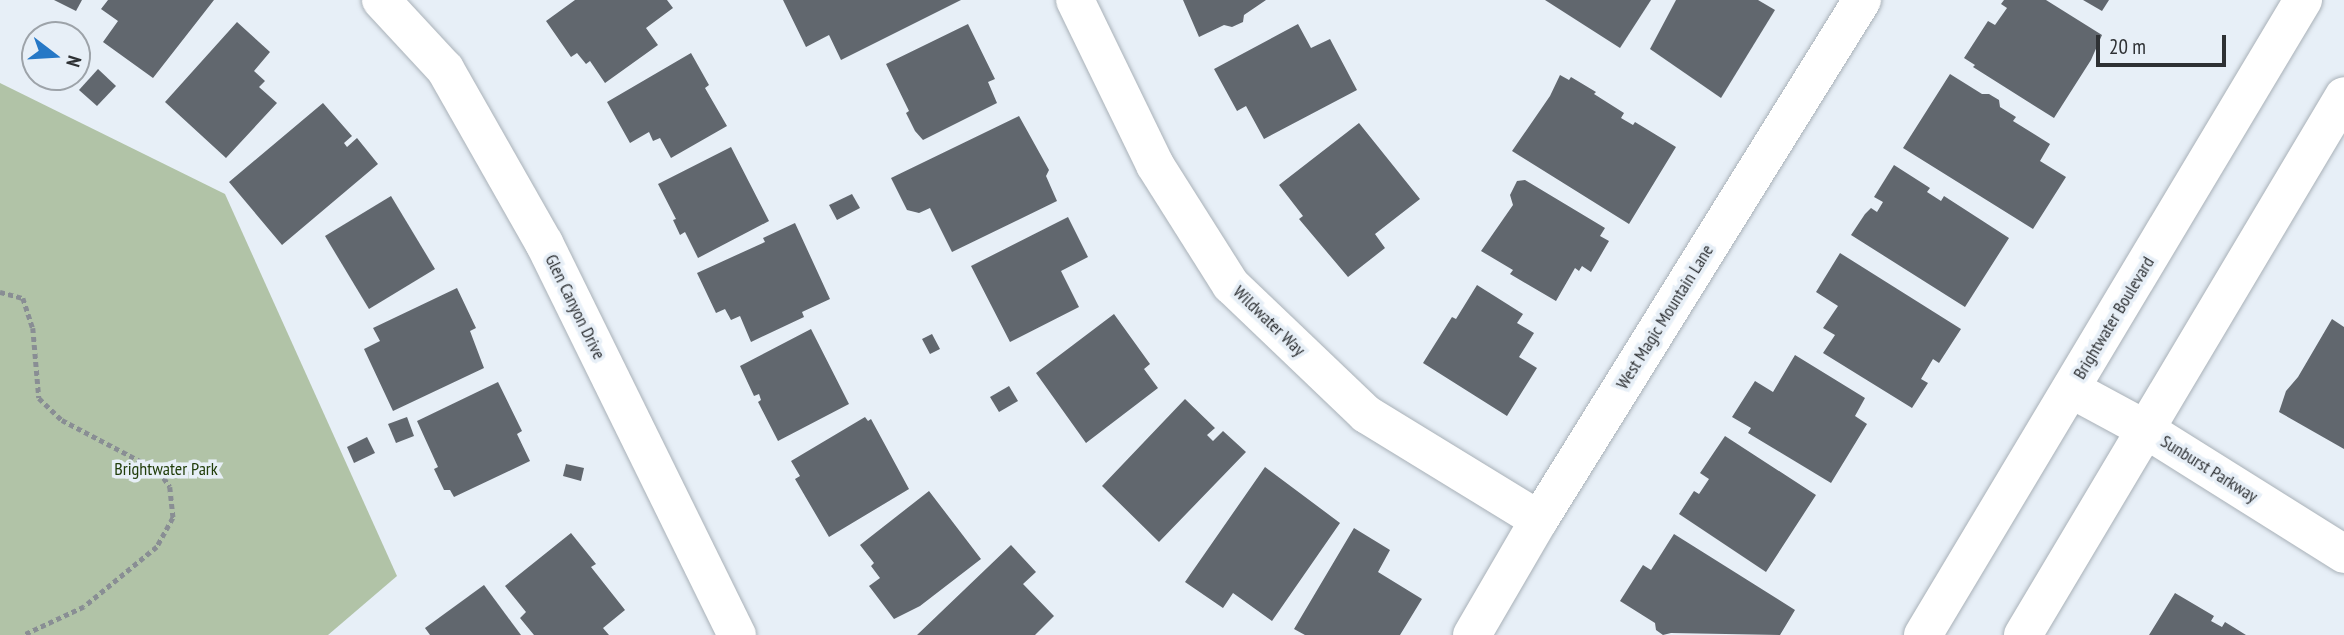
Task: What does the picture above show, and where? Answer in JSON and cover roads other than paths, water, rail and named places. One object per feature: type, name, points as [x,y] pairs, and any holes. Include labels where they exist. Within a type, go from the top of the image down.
[{"type":"street","name":"Glen Canyon Drive","points":[[381,0],[445,69],[544,243],[737,635]]},
{"type":"street","name":"Wildwater Way","points":[[1075,0],[1155,165],[1231,285],[1366,414],[1539,520]]},
{"type":"street","name":"West Magic Mountain Lane","points":[[1472,635],[1539,520],[1862,0]]},
{"type":"street","name":"Brightwater Boulevard","points":[[1923,635],[2303,0]]},
{"type":"street","points":[[2023,635],[2344,96]]},
{"type":"street","name":"Sunburst Parkway","points":[[2071,389],[2145,429],[2344,554]]},
{"type":"park label","name":"Brightwater Park","points":[[166,469]]}]
